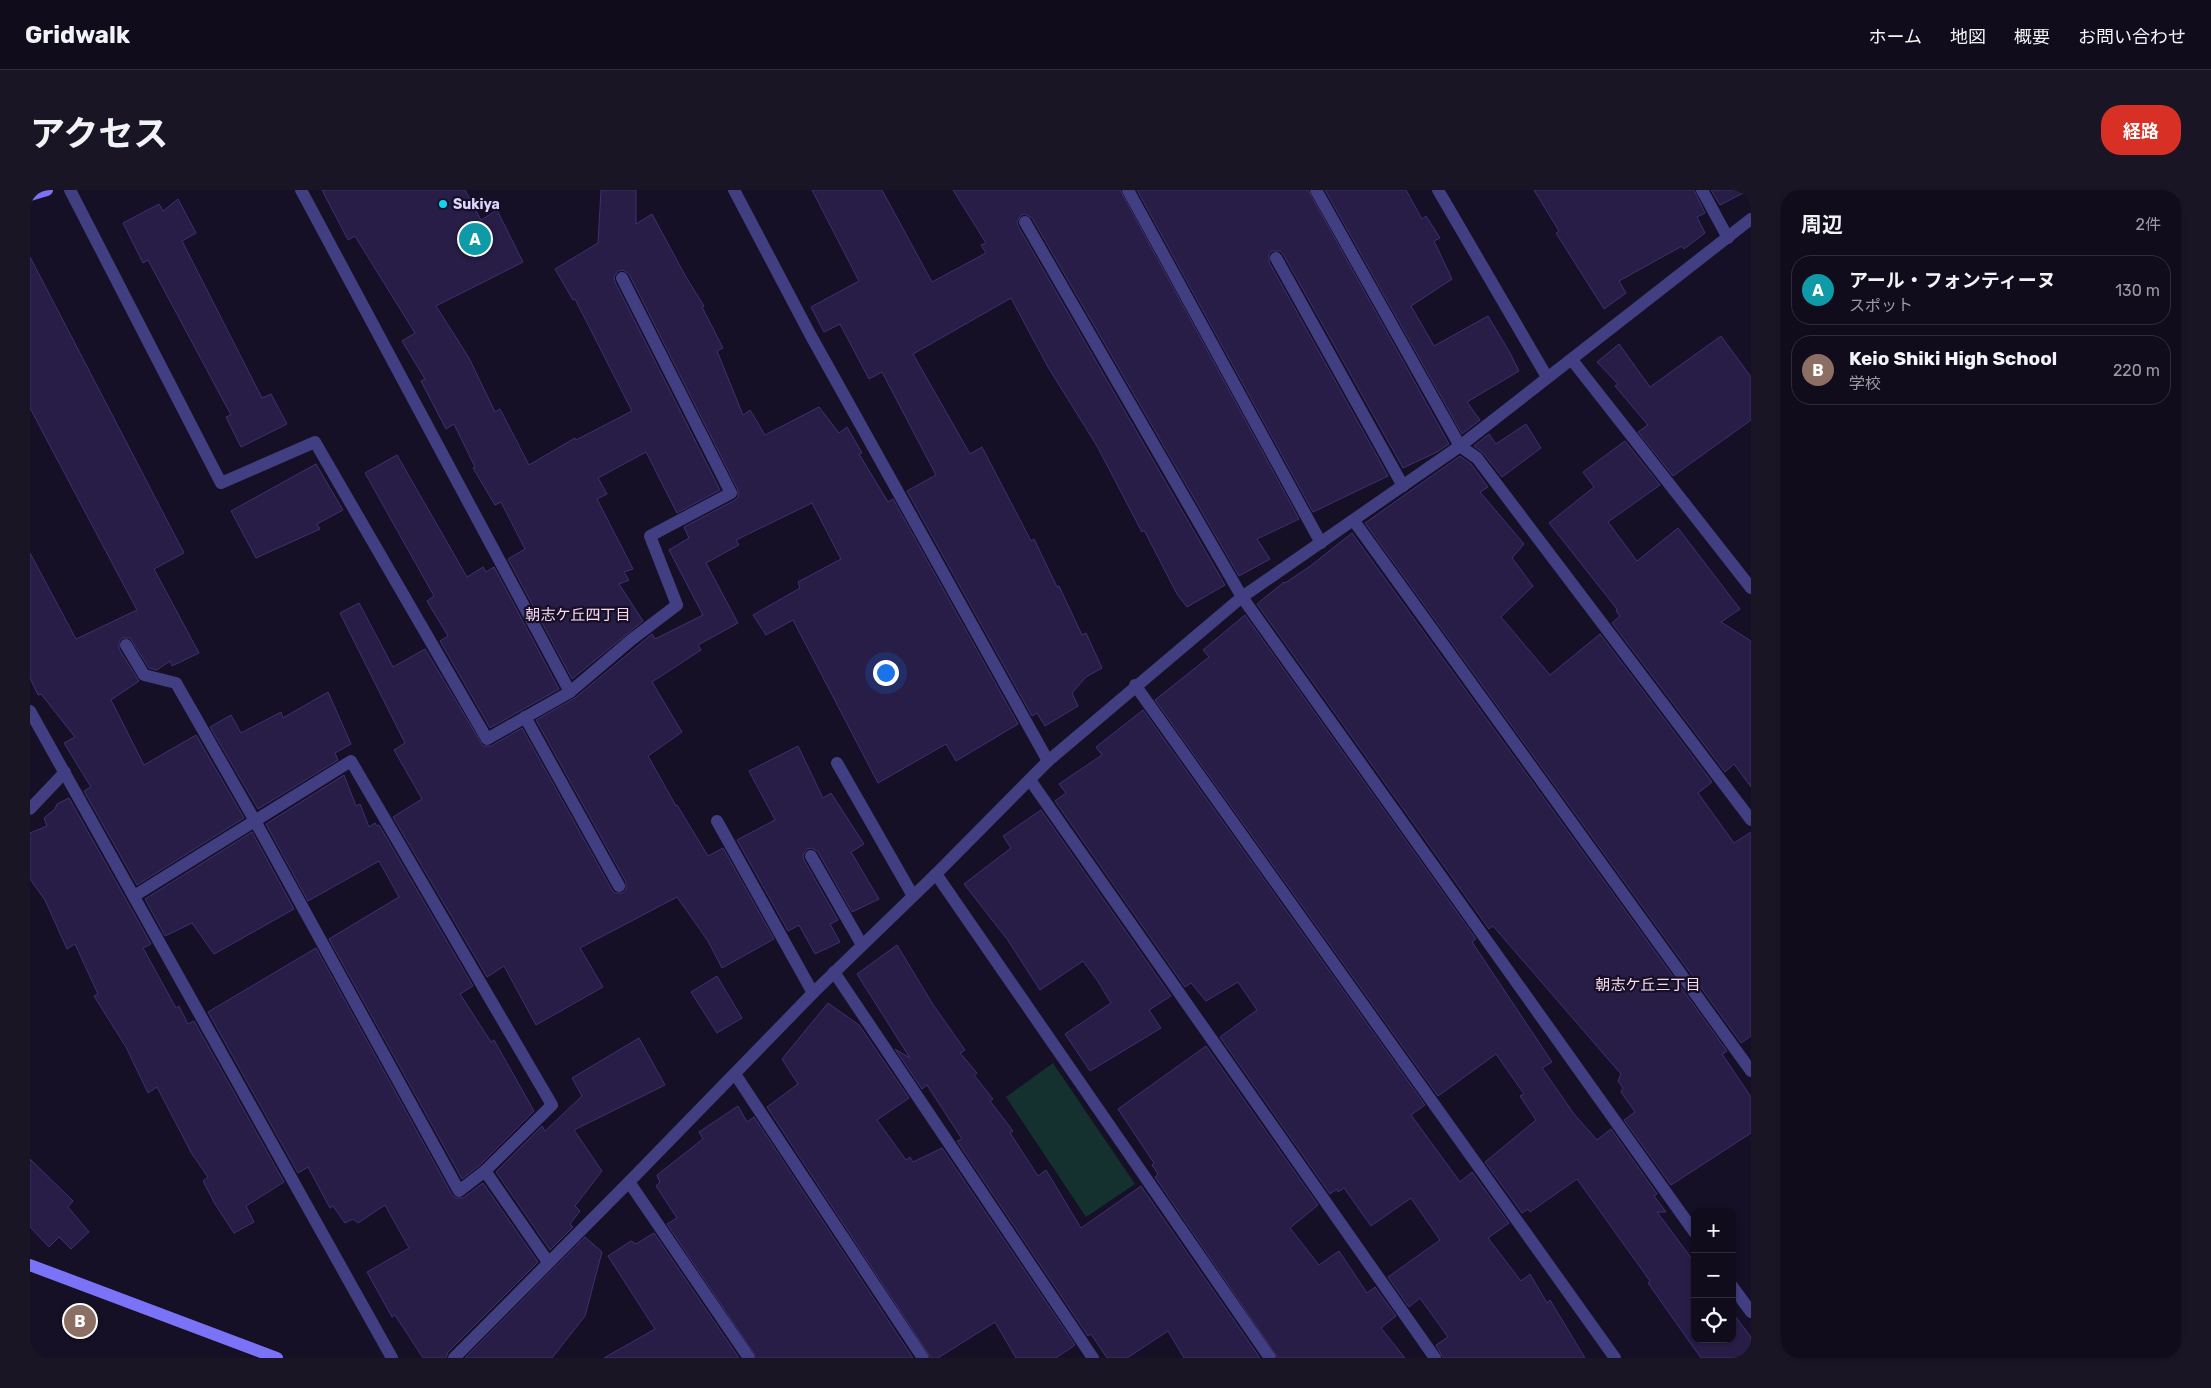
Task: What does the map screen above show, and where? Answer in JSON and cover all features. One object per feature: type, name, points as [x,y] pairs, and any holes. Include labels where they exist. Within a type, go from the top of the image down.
[{"type":"street","points":[[30,195],[47,190]]},
{"type":"street","points":[[70,190],[221,484],[315,442],[487,739],[570,692],[631,640],[677,605],[650,536],[731,493],[622,278]]},
{"type":"street","points":[[301,190],[570,692]]},
{"type":"street","points":[[734,190],[816,345],[1048,761]]},
{"type":"street","points":[[1128,190],[1322,544]]},
{"type":"street","points":[[1316,190],[1460,446],[1477,458],[1751,820]]},
{"type":"street","points":[[1438,190],[1547,377]]},
{"type":"street","points":[[1702,190],[1728,238]]},
{"type":"street","points":[[454,1358],[735,1074],[813,992],[936,874],[1048,761],[1135,685],[1242,597],[1322,544],[1460,446],[1751,219]]},
{"type":"street","points":[[1025,222],[1242,597],[1691,1227]]},
{"type":"street","points":[[1276,258],[1403,486]]},
{"type":"street","points":[[1572,360],[1751,588]]},
{"type":"street","points":[[1354,521],[1751,1071]]},
{"type":"street","points":[[126,645],[144,676],[176,683],[254,821],[459,1191],[485,1171],[552,1105],[351,761],[254,821],[134,896]]},
{"type":"street","points":[[1135,685],[1615,1358]]},
{"type":"street","points":[[30,711],[392,1358]]},
{"type":"street","points":[[525,717],[619,886]]},
{"type":"street","points":[[837,762],[913,896]]},
{"type":"street","points":[[30,809],[65,772]]},
{"type":"street","points":[[1030,780],[1435,1358]]},
{"type":"street","points":[[717,821],[813,992]]},
{"type":"street","points":[[811,856],[862,945]]},
{"type":"street","points":[[936,874],[1270,1358]]},
{"type":"street","points":[[834,972],[986,1202],[1093,1358]]},
{"type":"street","points":[[735,1074],[923,1358]]},
{"type":"street","points":[[485,1171],[548,1262]]},
{"type":"street","points":[[629,1182],[749,1358]]},
{"type":"street","points":[[30,1265],[276,1358]]},
{"type":"street","points":[[1736,1291],[1751,1312]]},
{"type":"green space","points":[[1053,1063],[1135,1184],[1086,1217],[1006,1097]]},
{"type":"building","points":[[322,190],[465,190],[481,220],[497,210],[523,262],[436,306],[469,358],[495,412],[500,409],[529,465],[575,438],[576,440],[632,411],[575,299],[573,300],[555,269],[598,243],[601,190],[636,190],[636,224],[652,214],[704,306],[702,307],[723,348],[717,351],[743,415],[750,410],[765,435],[819,407],[839,433],[847,427],[862,453],[859,454],[888,502],[893,499],[1018,724],[956,761],[946,744],[878,783],[793,620],[766,635],[753,615],[800,588],[798,582],[841,559],[812,503],[736,540],[739,545],[706,563],[738,623],[698,645],[701,650],[652,682],[682,732],[648,756],[676,806],[708,856],[723,848],[774,939],[722,968],[708,941],[677,897],[580,948],[603,987],[536,1025],[504,966],[487,977],[393,817],[422,799],[394,750],[405,743],[340,613],[359,603],[393,667],[425,649],[483,746],[491,746],[522,728],[612,890],[615,893],[622,893],[626,890],[626,882],[536,720],[575,698],[652,634],[655,639],[703,615],[669,550],[689,538],[684,527],[735,500],[738,497],[738,490],[629,274],[623,270],[618,271],[614,277],[615,282],[720,490],[677,513],[646,452],[598,478],[607,494],[597,499],[633,569],[624,572],[629,580],[619,584],[643,621],[572,679],[508,559],[525,549],[501,502],[495,505],[473,468],[475,467],[454,424],[446,429],[421,381],[425,379],[402,341],[415,333],[355,236],[348,240]]},
{"type":"building","points":[[812,190],[882,190],[932,282],[986,253],[981,245],[986,243],[953,190],[1120,190],[1299,519],[1257,539],[1270,559],[1239,576],[1032,218],[1025,214],[1021,215],[1017,222],[1018,226],[1225,585],[1187,607],[1177,594],[1097,446],[1048,367],[1011,298],[913,354],[970,454],[982,447],[1031,541],[1034,539],[1057,587],[1059,586],[1082,635],[1086,633],[1102,668],[1086,677],[1072,693],[1078,706],[1045,726],[1037,713],[1032,716],[907,491],[936,475],[882,372],[869,379],[840,324],[824,332],[811,307],[859,281]]},
{"type":"building","points":[[1137,190],[1308,190],[1449,444],[1437,452],[1403,468],[1283,254],[1280,251],[1272,251],[1269,254],[1269,262],[1388,476],[1313,512]]},
{"type":"building","points":[[1325,190],[1406,190],[1422,219],[1426,216],[1440,238],[1434,241],[1452,279],[1411,306],[1434,346],[1488,316],[1510,353],[1519,371],[1467,402],[1480,420],[1462,434]]},
{"type":"building","points":[[1534,190],[1694,190],[1705,213],[1697,217],[1705,233],[1684,249],[1682,246],[1619,281],[1626,293],[1604,309],[1556,233],[1559,231]]},
{"type":"building","points":[[1711,190],[1749,190],[1720,205]]},
{"type":"building","points":[[178,199],[196,233],[182,241],[262,398],[271,394],[287,424],[241,447],[226,417],[231,415],[148,260],[143,263],[123,223],[159,204],[163,211]]},
{"type":"building","points":[[30,257],[184,553],[154,569],[199,653],[172,666],[170,661],[157,670],[149,668],[130,638],[122,638],[119,642],[119,649],[139,681],[111,700],[144,765],[196,735],[244,818],[137,885],[84,791],[91,787],[64,743],[75,737],[41,694],[38,695],[30,678],[30,553],[76,639],[137,610],[30,408]]},
{"type":"building","points":[[1721,336],[1751,377],[1751,420],[1673,476],[1638,432],[1648,425],[1615,386],[1618,384],[1597,362],[1619,344],[1650,387]]},
{"type":"building","points":[[1526,424],[1541,448],[1502,477],[1483,453],[1474,446],[1489,434],[1496,444]]},
{"type":"building","points":[[1625,441],[1660,485],[1608,522],[1637,561],[1678,528],[1740,609],[1721,622],[1751,641],[1751,787],[1734,764],[1725,772],[1612,623],[1620,616],[1616,611],[1617,609],[1549,523],[1594,487],[1583,472]]},
{"type":"building","points":[[397,455],[467,577],[483,567],[486,572],[494,567],[559,689],[490,728],[440,641],[448,636],[427,601],[434,596],[365,473]]},
{"type":"building","points":[[1460,456],[1471,464],[1488,487],[1480,492],[1524,544],[1512,558],[1533,586],[1501,617],[1550,675],[1600,634],[1712,782],[1698,793],[1734,843],[1751,832],[1751,1036],[1741,1043],[1365,523]]},
{"type":"building","points":[[316,464],[343,510],[317,524],[320,529],[256,558],[231,511]]},
{"type":"building","points":[[1352,533],[1727,1051],[1722,1054],[1751,1097],[1751,1133],[1671,1185],[1624,1120],[1635,1112],[1621,1092],[1623,1088],[1618,1081],[1621,1074],[1493,926],[1489,929],[1257,604]]},
{"type":"building","points":[[1245,615],[1476,939],[1472,942],[1552,1062],[1542,1068],[1574,1114],[1597,1140],[1611,1129],[1657,1194],[1654,1196],[1666,1212],[1657,1212],[1691,1258],[1691,1343],[1736,1343],[1736,1317],[1751,1337],[1751,1358],[1701,1358],[1648,1283],[1650,1281],[1577,1179],[1530,1212],[1528,1209],[1522,1213],[1485,1162],[1536,1120],[1520,1096],[1524,1094],[1496,1054],[1438,1096],[1155,700],[1209,657],[1203,650]]},
{"type":"building","points":[[328,692],[351,744],[335,753],[338,760],[258,809],[210,727],[231,715],[241,733],[281,712],[283,718]]},
{"type":"building","points":[[1143,710],[1425,1105],[1411,1115],[1460,1182],[1472,1172],[1509,1223],[1488,1238],[1521,1281],[1530,1274],[1547,1303],[1550,1300],[1585,1358],[1443,1358],[1436,1345],[1448,1337],[1420,1298],[1409,1307],[1388,1277],[1440,1240],[1411,1198],[1371,1226],[1344,1188],[1338,1192],[1337,1189],[1330,1194],[1220,1037],[1257,1010],[1238,982],[1206,1001],[1191,983],[1185,987],[1055,801],[1066,793],[1059,784],[1102,755],[1096,747]]},
{"type":"building","points":[[798,746],[823,798],[831,793],[864,844],[851,852],[879,899],[852,912],[818,852],[812,848],[807,849],[803,855],[804,860],[838,920],[830,924],[840,942],[815,954],[799,925],[788,931],[737,840],[775,820],[749,771]]},
{"type":"building","points":[[344,775],[356,806],[360,804],[369,827],[375,823],[377,826],[379,825],[473,986],[460,994],[491,1042],[494,1040],[534,1111],[480,1165],[462,1179],[329,939],[399,897],[379,861],[308,901],[266,824]]},
{"type":"building","points":[[69,798],[151,944],[143,948],[176,1008],[179,1006],[188,1024],[194,1021],[284,1182],[246,1206],[254,1222],[234,1233],[215,1204],[203,1181],[208,1177],[192,1154],[157,1087],[148,1093],[126,1047],[94,996],[98,994],[75,944],[67,949],[45,900],[30,879],[30,833],[47,826],[44,818],[55,809],[57,804]]},
{"type":"building","points":[[1041,810],[1171,996],[1149,1010],[1161,1028],[1090,1071],[1065,1034],[1111,1003],[1097,980],[1083,961],[1040,990],[1007,939],[964,884],[1011,848],[1003,836]]},
{"type":"building","points":[[252,832],[294,909],[214,954],[192,923],[165,936],[145,899]]},
{"type":"building","points":[[897,945],[932,1003],[965,1050],[960,1053],[977,1073],[974,1075],[993,1099],[990,1101],[1013,1131],[1010,1133],[1038,1176],[1046,1170],[1081,1228],[1141,1186],[1260,1358],[1184,1358],[1168,1331],[1127,1358],[1107,1358],[1091,1334],[1088,1336],[957,1141],[962,1139],[927,1085],[922,1089],[895,1049],[910,1058],[857,974]]},
{"type":"building","points":[[316,948],[452,1195],[456,1198],[463,1198],[483,1183],[538,1262],[448,1352],[446,1358],[423,1358],[395,1315],[392,1317],[367,1272],[409,1248],[385,1205],[358,1223],[353,1219],[345,1223],[333,1206],[330,1208],[308,1167],[298,1173],[208,1012]]},
{"type":"building","points":[[717,976],[742,1018],[717,1033],[691,992]]},
{"type":"building","points":[[828,1003],[859,1025],[909,1098],[877,1120],[906,1160],[910,1157],[913,1162],[942,1148],[1075,1345],[1056,1358],[1016,1358],[995,1322],[938,1358],[931,1358],[767,1107],[798,1084],[782,1059]]},
{"type":"building","points":[[639,1038],[665,1085],[574,1130],[602,1171],[575,1206],[580,1211],[570,1224],[573,1227],[550,1250],[496,1172],[542,1126],[545,1131],[582,1096],[572,1078]]},
{"type":"building","points":[[1206,1046],[1318,1205],[1290,1228],[1319,1265],[1339,1251],[1367,1293],[1375,1287],[1396,1316],[1381,1328],[1405,1358],[1278,1358],[1155,1177],[1158,1174],[1152,1165],[1154,1163],[1118,1109]]},
{"type":"building","points":[[738,1106],[747,1122],[754,1117],[913,1358],[757,1358],[667,1224],[677,1218],[656,1186],[660,1182],[657,1175],[703,1139],[699,1132]]},
{"type":"building","points":[[30,1159],[73,1201],[68,1207],[89,1232],[71,1249],[59,1237],[49,1247],[30,1227]]},
{"type":"building","points":[[654,1233],[739,1358],[604,1358],[655,1329],[608,1256],[631,1241],[636,1244]]},
{"type":"building","points":[[585,1237],[602,1252],[585,1316],[552,1358],[465,1358]]},
{"type":"place","name":"Sukiya","points":[[443,204]]},
{"type":"place","name":"アール・フォンティーヌ","points":[[475,239]]},
{"type":"place","name":"Keio Shiki High School","points":[[80,1321]]},
{"type":"district","name":"朝志ケ丘四丁目","points":[[578,615]]},
{"type":"district","name":"朝志ケ丘三丁目","points":[[1648,985]]}]
